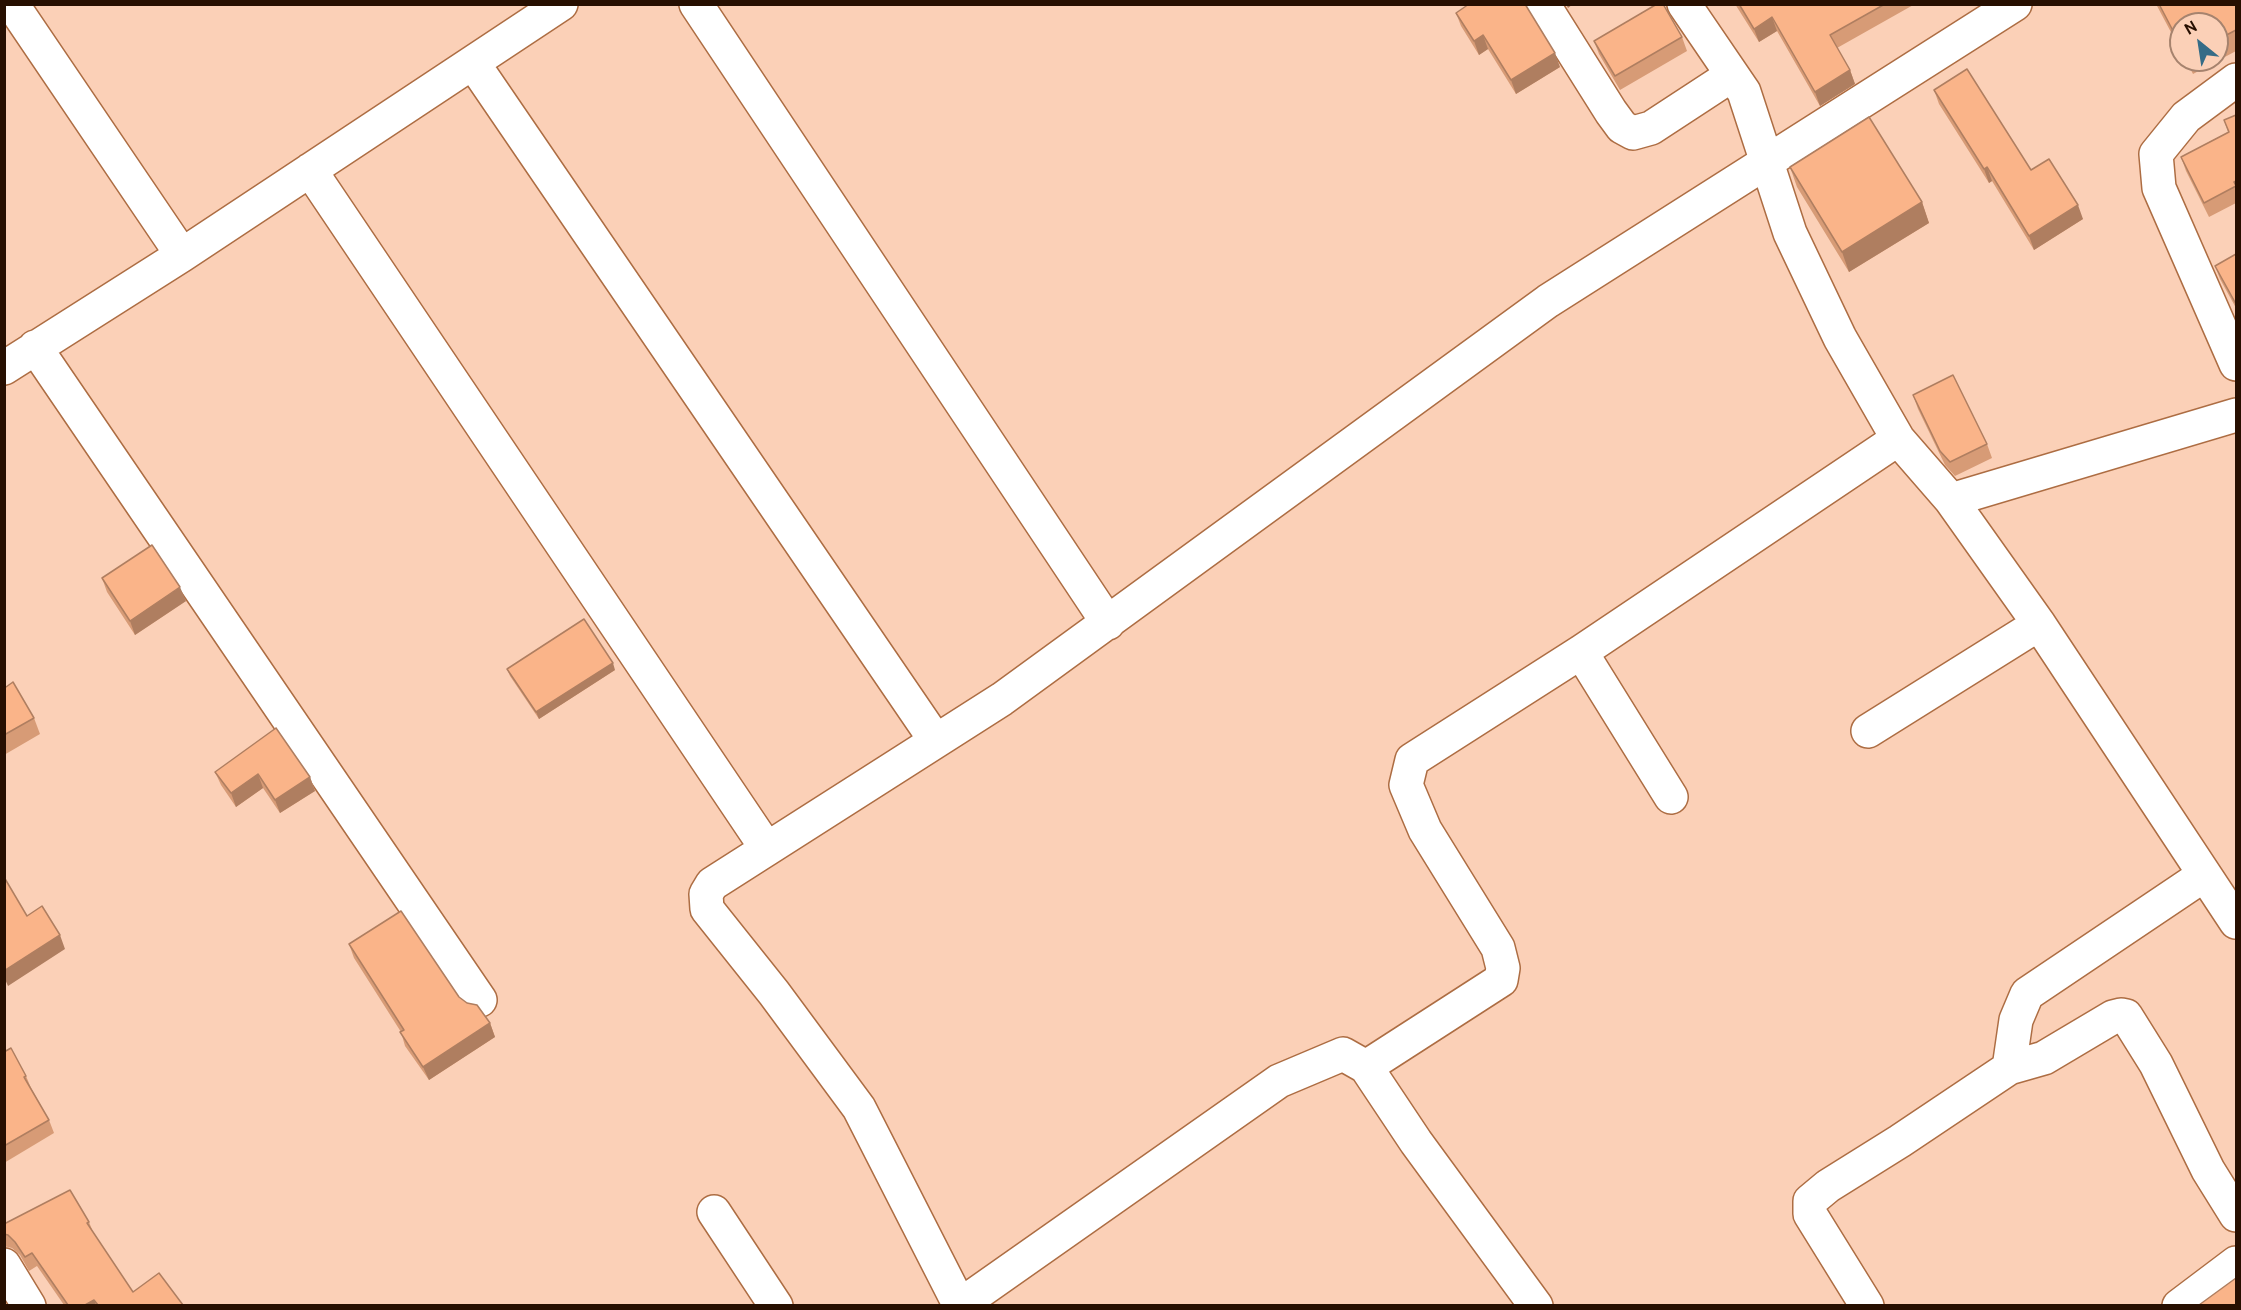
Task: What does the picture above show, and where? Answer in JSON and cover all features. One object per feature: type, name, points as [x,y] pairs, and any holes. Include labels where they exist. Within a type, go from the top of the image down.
[{"type":"street","points":[[12,4],[182,255]]},
{"type":"street","points":[[4,368],[182,255],[561,4]]},
{"type":"street","points":[[696,4],[1108,623]]},
{"type":"street","points":[[1543,4],[1611,112],[1622,127],[1633,133],[1651,128],[1732,75]]},
{"type":"street","points":[[1684,4],[1744,92],[1790,233],[1840,338],[1898,439],[1951,500],[2039,624],[2236,922]]},
{"type":"street","points":[[1536,1305],[1416,1142],[1366,1067],[1342,1054],[1279,1081],[960,1305],[859,1108],[774,993],[707,909],[706,894],[712,885],[1002,699],[1548,301],[2015,4]]},
{"type":"street","points":[[473,63],[936,741]]},
{"type":"street","points":[[2236,81],[2186,117],[2156,154],[2159,188],[2236,364]]},
{"type":"street","points":[[310,170],[767,849]]},
{"type":"street","points":[[35,347],[480,1000]]},
{"type":"street","points":[[1951,500],[2236,415]]},
{"type":"street","points":[[1366,1067],[1501,980],[1503,968],[1498,948],[1421,821],[1406,785],[1413,760],[1581,652],[1898,439]]},
{"type":"street","points":[[1868,731],[2039,624]]},
{"type":"street","points":[[1581,652],[1671,797]]},
{"type":"street","points":[[2009,1068],[2016,1020],[2027,994],[2204,875]]},
{"type":"street","points":[[1868,1305],[1810,1214],[1810,1201],[1828,1186],[2009,1068],[2044,1058],[2121,1014],[2126,1016],[2156,1064],[2184,1117],[2194,1144],[2236,1215]]},
{"type":"street","points":[[714,1212],[776,1305]]},
{"type":"street","points":[[2178,1305],[2236,1263]]},
{"type":"building","points":[[1469,4],[1525,4],[1555,53],[1511,80],[1483,35],[1474,41],[1456,13]]},
{"type":"building","points":[[1657,4],[1663,4],[1682,37],[1615,76],[1594,41]]},
{"type":"building","points":[[1739,4],[1885,4],[1830,35],[1850,70],[1815,92],[1772,17],[1754,29]]},
{"type":"building","points":[[2159,4],[2236,4],[2236,30],[2229,34],[2229,12],[2169,12],[2169,23]]},
{"type":"building","points":[[1967,69],[2031,170],[2049,159],[2078,205],[2029,236],[1987,167],[1984,169],[1934,90]]},
{"type":"building","points":[[2236,115],[2236,181],[2234,182],[2236,186],[2204,203],[2181,157],[2229,132],[2224,120]]},
{"type":"building","points":[[1869,117],[1922,202],[1842,252],[1790,167]]},
{"type":"building","points":[[2236,254],[2236,304],[2215,266]]},
{"type":"building","points":[[1953,375],[1987,444],[1950,462],[1940,451],[1913,395]]},
{"type":"building","points":[[152,545],[180,587],[130,621],[102,578]]},
{"type":"building","points":[[584,619],[613,663],[536,712],[507,669]]},
{"type":"building","points":[[13,682],[34,718],[4,735],[4,685],[6,687]]},
{"type":"building","points":[[276,728],[310,777],[275,800],[258,774],[231,793],[215,772]]},
{"type":"building","points":[[4,877],[27,916],[42,906],[60,935],[4,971]]},
{"type":"building","points":[[401,911],[459,997],[467,1003],[477,1005],[490,1023],[423,1067],[400,1032],[404,1030],[349,944]]},
{"type":"building","points":[[11,1048],[26,1076],[24,1077],[49,1120],[4,1146],[4,1052]]},
{"type":"building","points":[[70,1190],[89,1222],[87,1223],[133,1292],[159,1273],[183,1305],[98,1305],[94,1300],[85,1305],[68,1305],[32,1253],[25,1257],[15,1242],[4,1234],[4,1224]]},
{"type":"building","points":[[2236,1278],[2236,1305],[2199,1305]]}]
